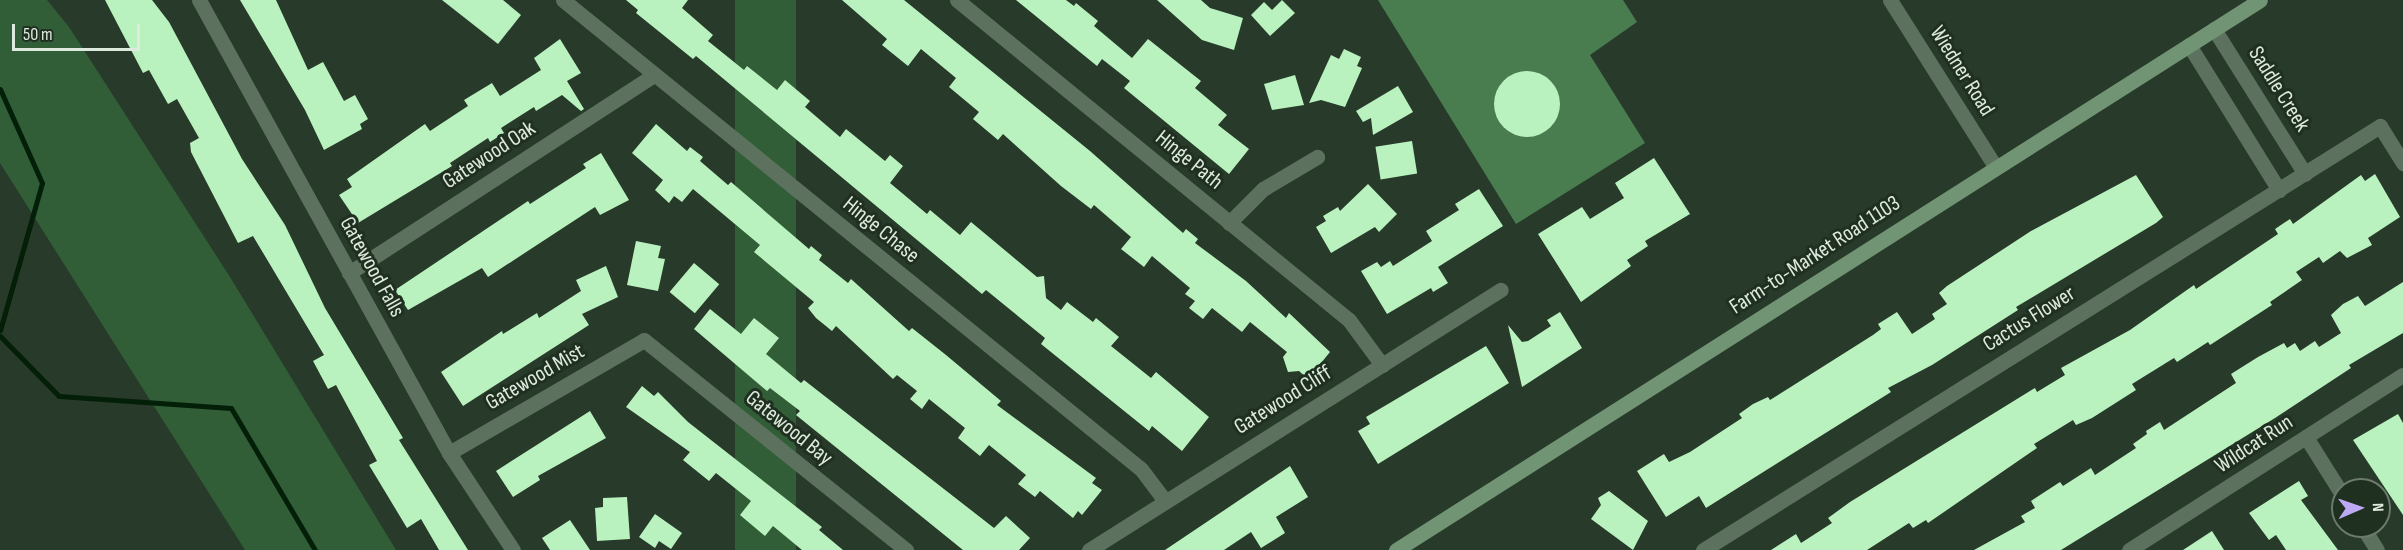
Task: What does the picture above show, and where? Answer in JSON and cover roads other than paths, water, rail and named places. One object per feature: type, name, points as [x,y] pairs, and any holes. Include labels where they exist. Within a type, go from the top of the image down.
[{"type":"main road","name":"Farm-to-Market Road 1103","points":[[1396,550],[1995,165],[2260,0]]},
{"type":"street","name":"Gatewood Falls","points":[[199,0],[448,453],[513,550]]},
{"type":"street","name":"Hinge Chase","points":[[563,0],[1141,469],[1165,501]]},
{"type":"street","name":"Hinge Path","points":[[957,0],[1349,320],[1382,365]]},
{"type":"street","name":"Wiedner Road","points":[[1890,0],[1995,165]]},
{"type":"street","name":"Saddle Creek","points":[[2214,29],[2305,174]]},
{"type":"street","points":[[2189,45],[2279,190]]},
{"type":"street","name":"Gatewood Oak","points":[[349,273],[654,75]]},
{"type":"street","name":"Cactus Flower","points":[[1703,550],[2380,126],[2403,163]]},
{"type":"street","points":[[1229,222],[1263,189],[1317,157]]},
{"type":"street","name":"Gatewood Cliff","points":[[1089,550],[1501,290]]},
{"type":"street","name":"Gatewood Mist","points":[[448,453],[644,340]]},
{"type":"street","name":"Gatewood Bay","points":[[644,340],[906,550]]},
{"type":"street","name":"Wildcat Run","points":[[2129,550],[2403,375]]},
{"type":"street","points":[[2306,437],[2332,478]]},
{"type":"waterway","points":[[0,89],[42,183],[0,330]]},
{"type":"waterway","points":[[0,336],[59,396],[231,408],[315,550]]}]
